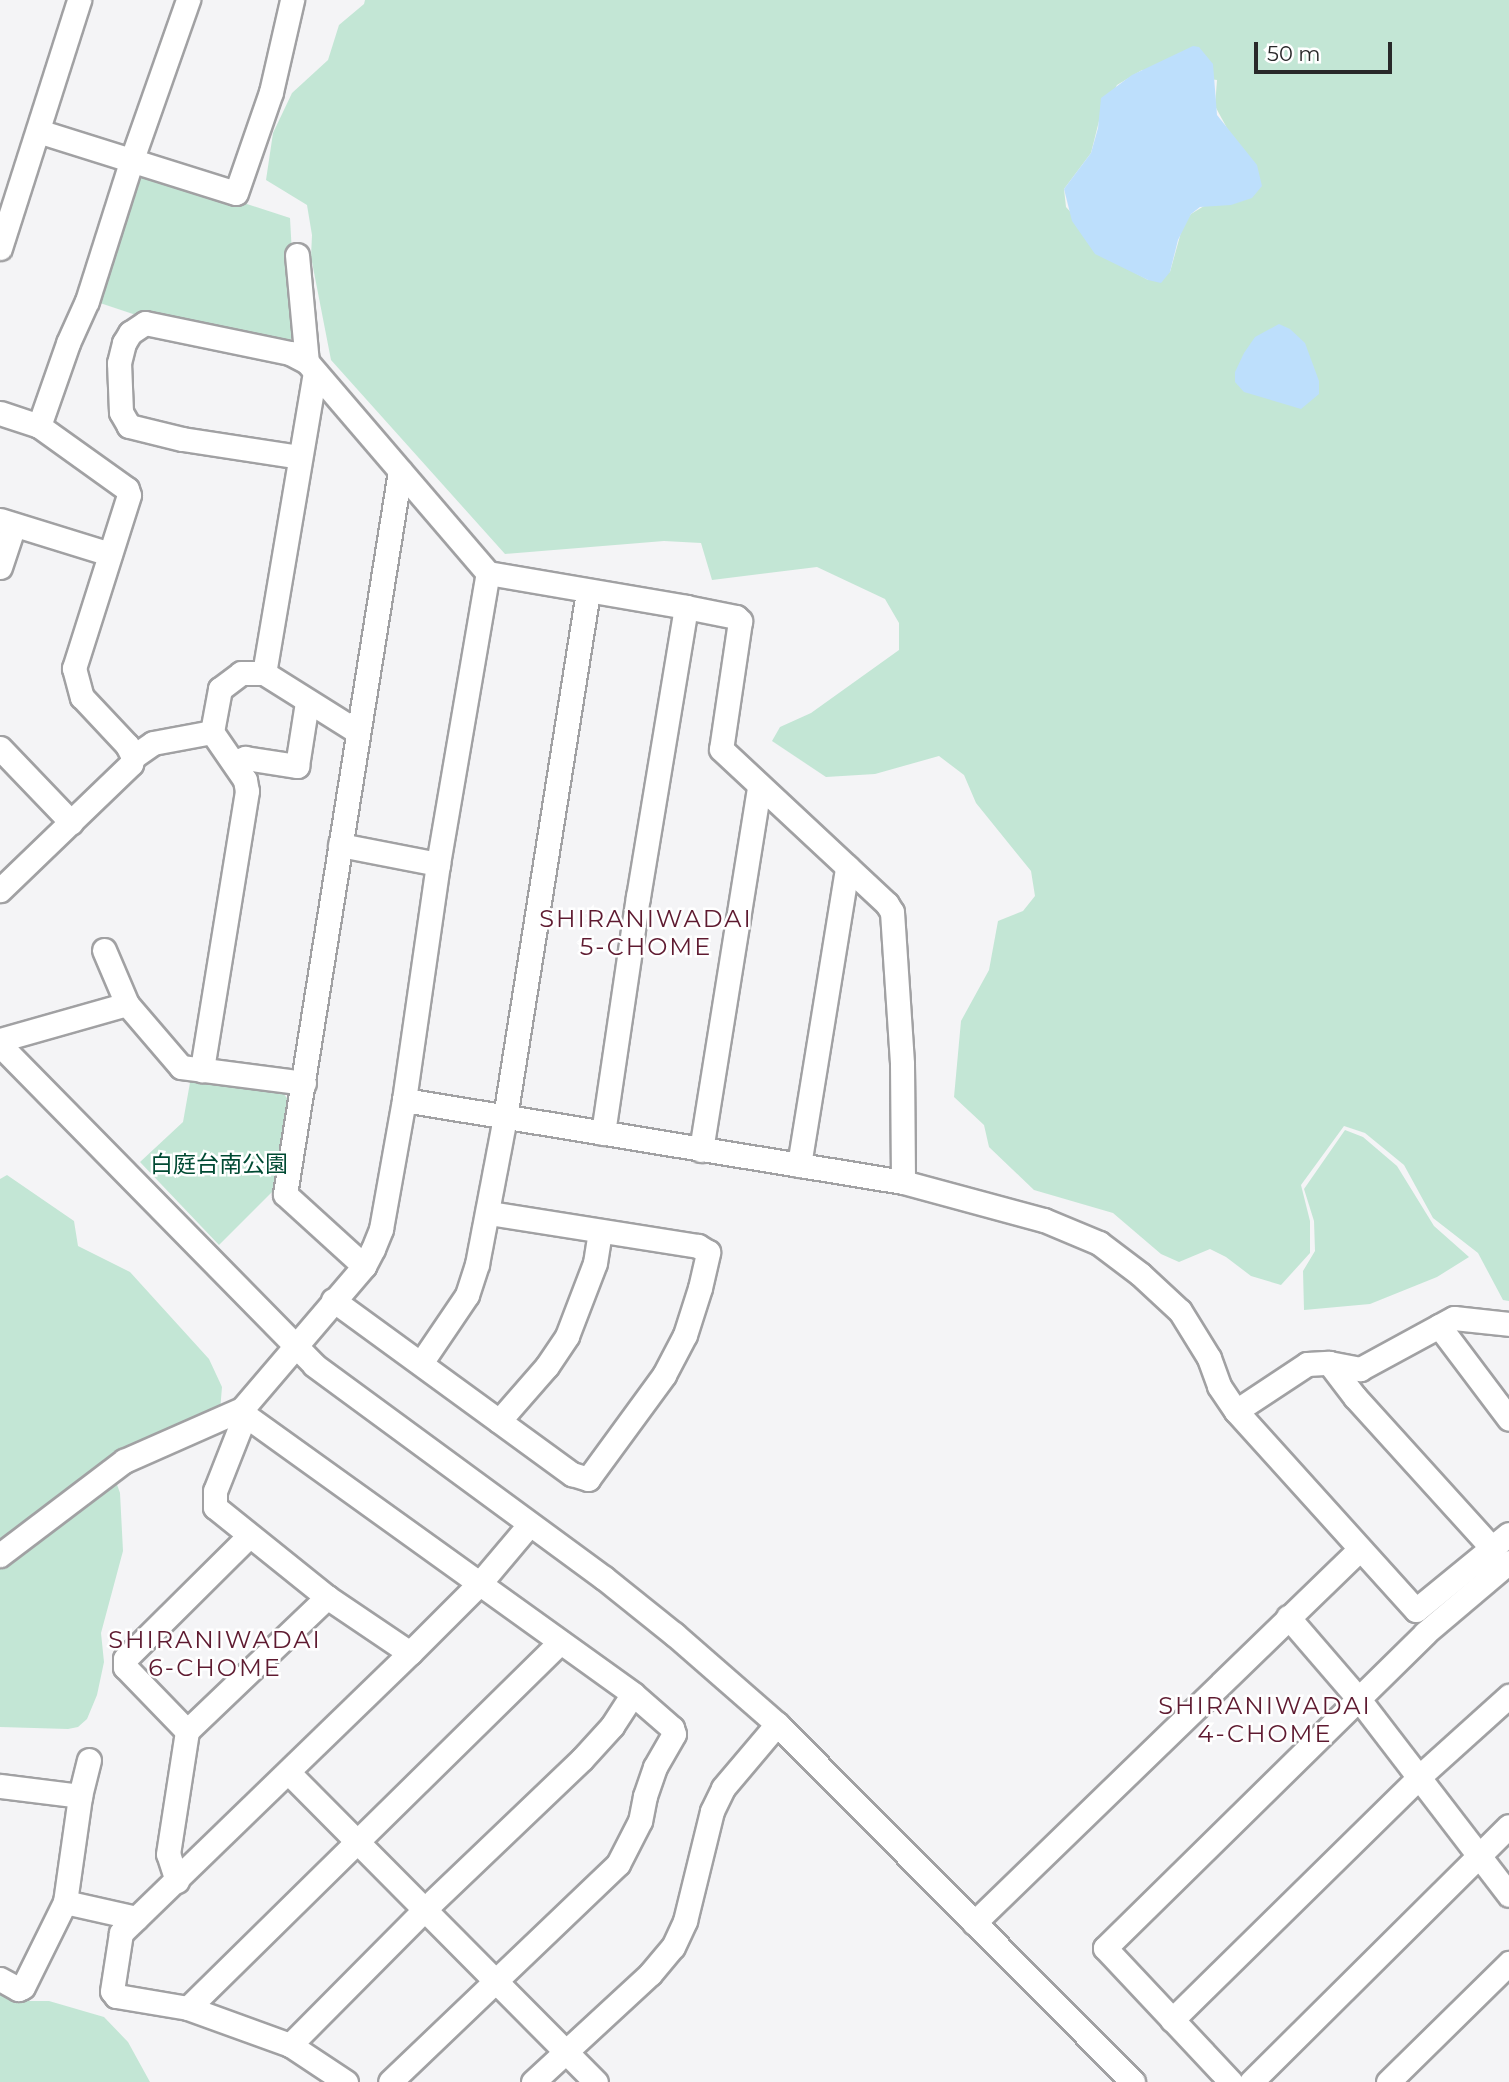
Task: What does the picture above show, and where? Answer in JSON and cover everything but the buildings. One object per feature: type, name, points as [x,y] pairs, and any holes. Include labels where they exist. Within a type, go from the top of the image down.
[{"type":"street","points":[[0,248],[79,0]]},
{"type":"street","points":[[39,426],[68,343],[87,301],[132,159],[188,0]]},
{"type":"street","points":[[38,131],[236,193],[271,92],[292,0]]},
{"type":"street","points":[[264,673],[300,457],[311,367],[297,255]]},
{"type":"street","points":[[300,457],[182,439],[129,426],[121,412],[119,363],[124,343],[130,333],[145,323],[279,351],[311,367],[488,573],[687,607],[736,617],[740,621],[721,749],[892,912],[901,1064],[903,1182]]},
{"type":"street","points":[[0,414],[39,426],[127,489],[129,495],[74,668],[82,697],[127,745],[133,757]]},
{"type":"street","points":[[364,1266],[285,1194],[400,471]]},
{"type":"street","points":[[0,568],[7,523],[110,554]]},
{"type":"street","points":[[410,1653],[327,1597],[248,1536],[215,1507],[215,1491],[244,1412],[294,1346],[364,1266],[382,1229],[404,1100],[438,864],[488,573]]},
{"type":"street","points":[[421,1363],[467,1295],[478,1264],[505,1117],[588,592]]},
{"type":"street","points":[[603,1133],[638,897],[687,607]]},
{"type":"street","points":[[202,1070],[247,791],[245,780],[235,762],[212,733],[220,690],[241,673],[264,673],[358,732]]},
{"type":"street","points":[[235,762],[245,758],[298,766],[307,702]]},
{"type":"street","points":[[1,888],[131,764],[133,757],[153,743],[212,733]]},
{"type":"street","points":[[0,748],[71,822]]},
{"type":"street","points":[[701,1150],[759,786]]},
{"type":"street","points":[[340,845],[438,864]]},
{"type":"street","points":[[799,1165],[847,867]]},
{"type":"street","points":[[104,950],[127,1004],[181,1067],[303,1083]]},
{"type":"street","points":[[0,1040],[127,1004]]},
{"type":"street","points":[[0,1045],[294,1346],[343,1387],[674,1633],[777,1724],[1133,2082]]},
{"type":"street","points":[[404,1100],[903,1182],[1044,1220],[1099,1243],[1140,1274],[1180,1311],[1209,1358],[1219,1385],[1236,1411],[1416,1610],[1500,1541],[1355,1397],[1329,1363]]},
{"type":"street","points":[[333,1300],[572,1474],[588,1479],[664,1375],[685,1335],[708,1252],[698,1246],[489,1213]]},
{"type":"street","points":[[499,1421],[547,1366],[567,1336],[595,1264],[600,1232]]},
{"type":"street","points":[[1236,1411],[1307,1364],[1329,1363],[1360,1369],[1454,1318],[1509,1324]]},
{"type":"street","points":[[1438,1326],[1509,1419]]},
{"type":"street","points":[[0,1555],[124,1461],[244,1412]]},
{"type":"street","points":[[244,1412],[633,1694],[672,1728],[674,1734],[655,1767],[631,1842],[618,1864],[390,2082]]},
{"type":"street","points":[[346,2082],[290,2045],[188,2008],[116,1996],[113,1991],[121,1933],[480,1583],[529,1525]]},
{"type":"street","points":[[187,1731],[125,1667],[125,1660],[248,1536]]},
{"type":"street","points":[[974,1923],[1360,1549]]},
{"type":"street","points":[[1231,2082],[1105,1948],[1424,1633],[1509,1562]]},
{"type":"street","points":[[177,1881],[168,1854],[187,1731],[327,1597]]},
{"type":"street","points":[[1288,1617],[1359,1698],[1509,1895]]},
{"type":"street","points":[[188,2008],[560,1642]]},
{"type":"street","points":[[290,2045],[425,1909],[582,1759],[612,1726],[633,1694]]},
{"type":"street","points":[[1172,2020],[1420,1776],[1509,1696]]},
{"type":"street","points":[[533,2082],[650,1974],[673,1947],[685,1921],[712,1811],[723,1788],[777,1724]]},
{"type":"street","points":[[0,1979],[18,1989],[23,1987],[65,1902],[80,1796],[89,1760]]},
{"type":"street","points":[[288,1772],[596,2082]]},
{"type":"street","points":[[0,1786],[80,1796]]},
{"type":"street","points":[[1251,2082],[1509,1826]]},
{"type":"street","points":[[65,1902],[136,1918]]},
{"type":"street","points":[[1388,2082],[1509,1963]]},
{"type":"green space","points":[[365,0],[1509,0],[1509,1301],[1503,1300],[1478,1253],[1433,1218],[1404,1165],[1365,1133],[1344,1126],[1301,1185],[1310,1221],[1310,1253],[1281,1285],[1251,1276],[1226,1257],[1210,1249],[1179,1262],[1161,1254],[1113,1213],[1034,1190],[989,1147],[984,1125],[954,1097],[961,1021],[989,970],[998,921],[1023,911],[1035,896],[1031,871],[976,803],[964,775],[939,756],[875,774],[826,777],[772,741],[780,727],[811,713],[899,650],[899,623],[885,599],[817,567],[712,580],[701,543],[664,541],[505,554],[331,360],[311,257],[312,235],[307,205],[266,180],[273,133],[292,93],[328,60],[339,25],[364,4]],"holes":[[[1142,70],[1217,80],[1215,106],[1228,130],[1204,206],[1191,214],[1183,225],[1170,272],[1148,280],[1117,263],[1066,207],[1064,189],[1091,153],[1100,117],[1117,85]]]},
{"type":"green space","points":[[149,172],[290,218],[292,254],[286,255],[295,335],[286,344],[253,335],[133,314],[97,302],[138,178]]},
{"type":"green space","name":"白庭台南公園","points":[[191,1077],[281,1090],[289,1101],[272,1192],[219,1245],[140,1162],[183,1122]]},
{"type":"green space","points":[[1345,1130],[1363,1137],[1397,1166],[1434,1226],[1469,1257],[1437,1277],[1370,1304],[1304,1310],[1303,1271],[1315,1251],[1314,1221],[1304,1189]]},
{"type":"green space","points":[[7,1175],[74,1221],[78,1246],[130,1272],[209,1359],[222,1387],[220,1411],[109,1462],[120,1493],[123,1551],[101,1633],[104,1662],[97,1695],[87,1719],[78,1727],[68,1729],[0,1727],[0,1179]]},
{"type":"green space","points":[[0,1987],[19,2001],[49,2001],[104,2017],[128,2042],[150,2082],[0,2082]]},
{"type":"water","points":[[1193,46],[1199,47],[1213,64],[1217,115],[1257,165],[1262,186],[1252,198],[1231,205],[1200,207],[1191,214],[1178,240],[1170,272],[1161,283],[1148,280],[1095,254],[1072,221],[1064,189],[1091,153],[1098,128],[1101,98],[1132,75]]},
{"type":"water","points":[[1279,324],[1290,329],[1305,343],[1319,381],[1319,394],[1301,409],[1244,392],[1235,382],[1235,372],[1255,337]]},
{"type":"district","name":"SHIRANIWADAI 5-CHOME","points":[[646,933]]},
{"type":"district","name":"SHIRANIWADAI 6-CHOME","points":[[215,1654]]},
{"type":"district","name":"SHIRANIWADAI 4-CHOME","points":[[1265,1720]]}]
